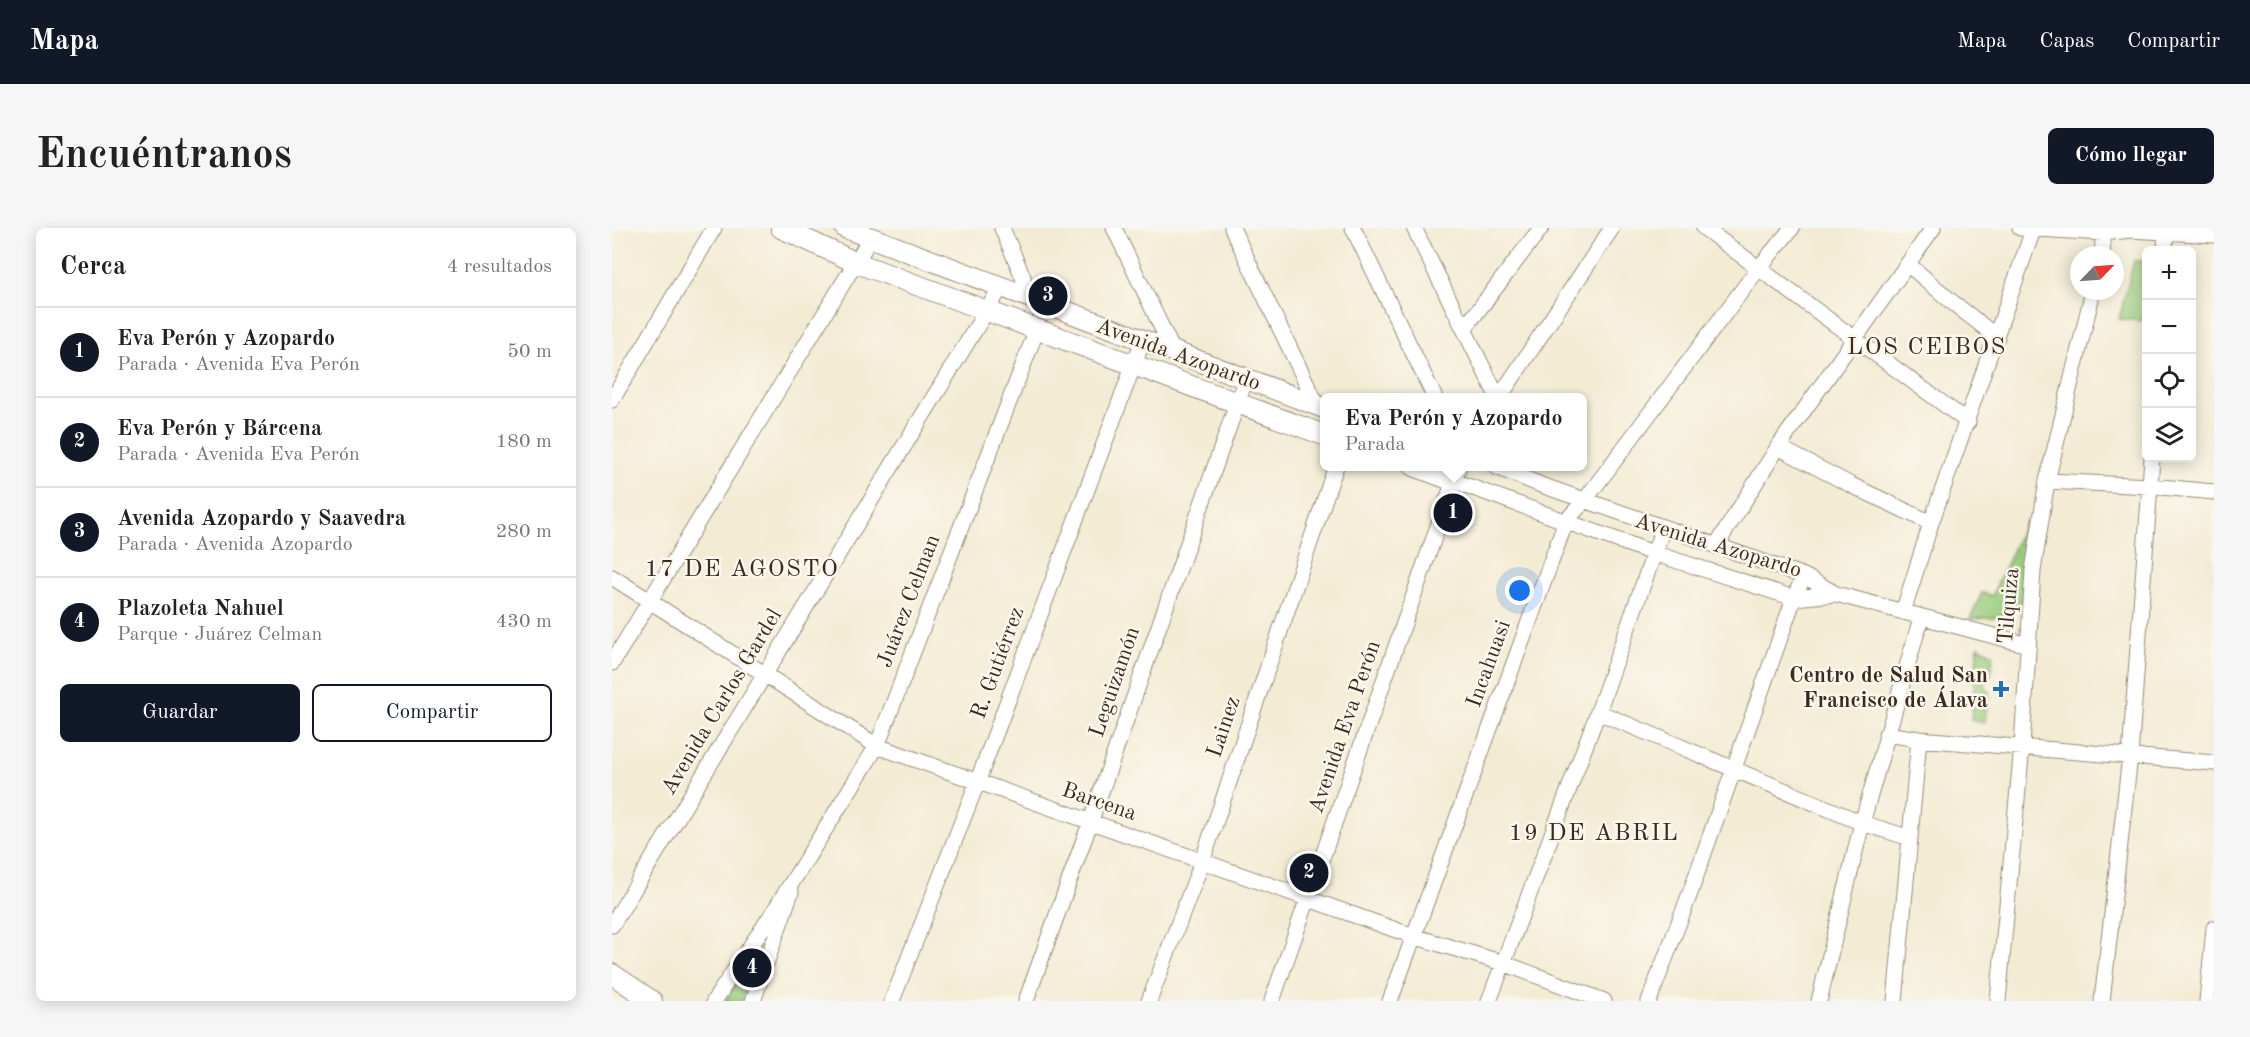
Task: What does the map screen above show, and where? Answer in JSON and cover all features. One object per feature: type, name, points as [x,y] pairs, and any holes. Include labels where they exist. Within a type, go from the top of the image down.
[{"type":"street","points":[[612,400],[714,228]]},
{"type":"street","name":"Avenida Azopardo","points":[[781,228],[857,263],[1320,434]]},
{"type":"street","name":"Avenida Azopardo","points":[[845,228],[1320,406]]},
{"type":"street","points":[[1002,228],[1023,277],[1027,297]]},
{"type":"street","points":[[1114,228],[1173,351]]},
{"type":"street","points":[[1232,228],[1320,404]]},
{"type":"street","points":[[1353,228],[1433,393]]},
{"type":"street","points":[[1415,228],[1496,393]]},
{"type":"street","points":[[1464,330],[1541,228]]},
{"type":"street","points":[[1502,393],[1612,228]]},
{"type":"street","points":[[1704,228],[1968,422]]},
{"type":"street","name":"Incahuasi","points":[[1390,1001],[1566,521],[1647,421],[1758,269],[1792,228]]},
{"type":"street","points":[[1716,546],[1778,447],[1933,228]]},
{"type":"street","points":[[1903,612],[1931,523],[1997,337],[2027,229],[2166,230],[2214,235]]},
{"type":"street","points":[[2103,246],[2104,230]]},
{"type":"street","points":[[2165,246],[2166,230]]},
{"type":"street","points":[[612,663],[870,239]]},
{"type":"street","points":[[1909,265],[1997,337]]},
{"type":"street","name":"Avenida Carlos Gardel","points":[[612,925],[1001,287]]},
{"type":"street","name":"Tilquiza","points":[[1998,1001],[2022,746],[2033,572],[2047,481],[2091,300]]},
{"type":"street","name":"Juárez Celman","points":[[714,1001],[877,746],[1037,329]]},
{"type":"street","name":"R. Gutiérrez","points":[[892,1001],[977,783],[1143,340]]},
{"type":"street","name":"Leguizamón","points":[[1026,1001],[1246,378]]},
{"type":"street","points":[[1778,447],[1931,523]]},
{"type":"street","points":[[2102,1001],[2130,756],[2152,462]]},
{"type":"street","name":"Lainez","points":[[1149,1001],[1202,862],[1334,471]]},
{"type":"street","name":"Avenida Azopardo","points":[[1440,471],[1456,474],[1515,503],[1653,553],[1794,598],[1836,594]]},
{"type":"street","name":"Avenida Azopardo","points":[[1506,471],[1804,576],[1836,594]]},
{"type":"street","points":[[1515,503],[1541,485],[1534,471]]},
{"type":"street","name":"Avenida Eva Perón","points":[[1272,1001],[1456,474]]},
{"type":"street","points":[[2047,481],[2151,486],[2214,492]]},
{"type":"street","points":[[1489,1001],[1598,712],[1663,528]]},
{"type":"street","points":[[1649,1001],[1689,896],[1732,768],[1794,598],[1804,576]]},
{"type":"street","name":"Barcena","points":[[612,577],[877,746],[1413,936],[1503,963],[1604,1001]]},
{"type":"street","points":[[1836,594],[2028,645]]},
{"type":"street","points":[[1819,1001],[1862,823],[1921,618]]},
{"type":"street","points":[[1598,712],[1862,823],[1910,838]]},
{"type":"street","points":[[1887,734],[1919,739],[2214,763]]},
{"type":"street","points":[[1895,1001],[1919,739]]},
{"type":"street","name":"Juárez Celman","points":[[753,1001],[796,875]]},
{"type":"street","points":[[2207,1001],[2214,928]]},
{"type":"street","points":[[612,975],[652,1001]]},
{"type":"green space","points":[[2134,261],[2142,261],[2142,321],[2119,319]]},
{"type":"green space","points":[[2026,520],[2039,527],[2026,597],[2007,613],[1992,618],[1970,619],[1982,593],[1992,596]]},
{"type":"green space","points":[[1978,646],[1993,654],[1991,677],[1985,677],[1984,688],[1989,690],[1985,722],[1971,720]]},
{"type":"green space","points":[[777,921],[745,1001],[725,1001]]},
{"type":"place","name":"Avenida Azopardo y Saavedra","points":[[1048,296]]},
{"type":"place","name":"Eva Perón y Azopardo","points":[[1453,513]]},
{"type":"place","name":"Centro de Salud San Francisco de Álava","points":[[2001,689]]},
{"type":"place","name":"Eva Perón y Bárcena","points":[[1309,873]]},
{"type":"place","name":"Plazoleta Nahuel","points":[[752,968]]},
{"type":"district","name":"LOS CEIBOS","points":[[1927,348]]},
{"type":"district","name":"17 DE AGOSTO","points":[[742,570]]},
{"type":"district","name":"19 DE ABRIL","points":[[1594,834]]}]
